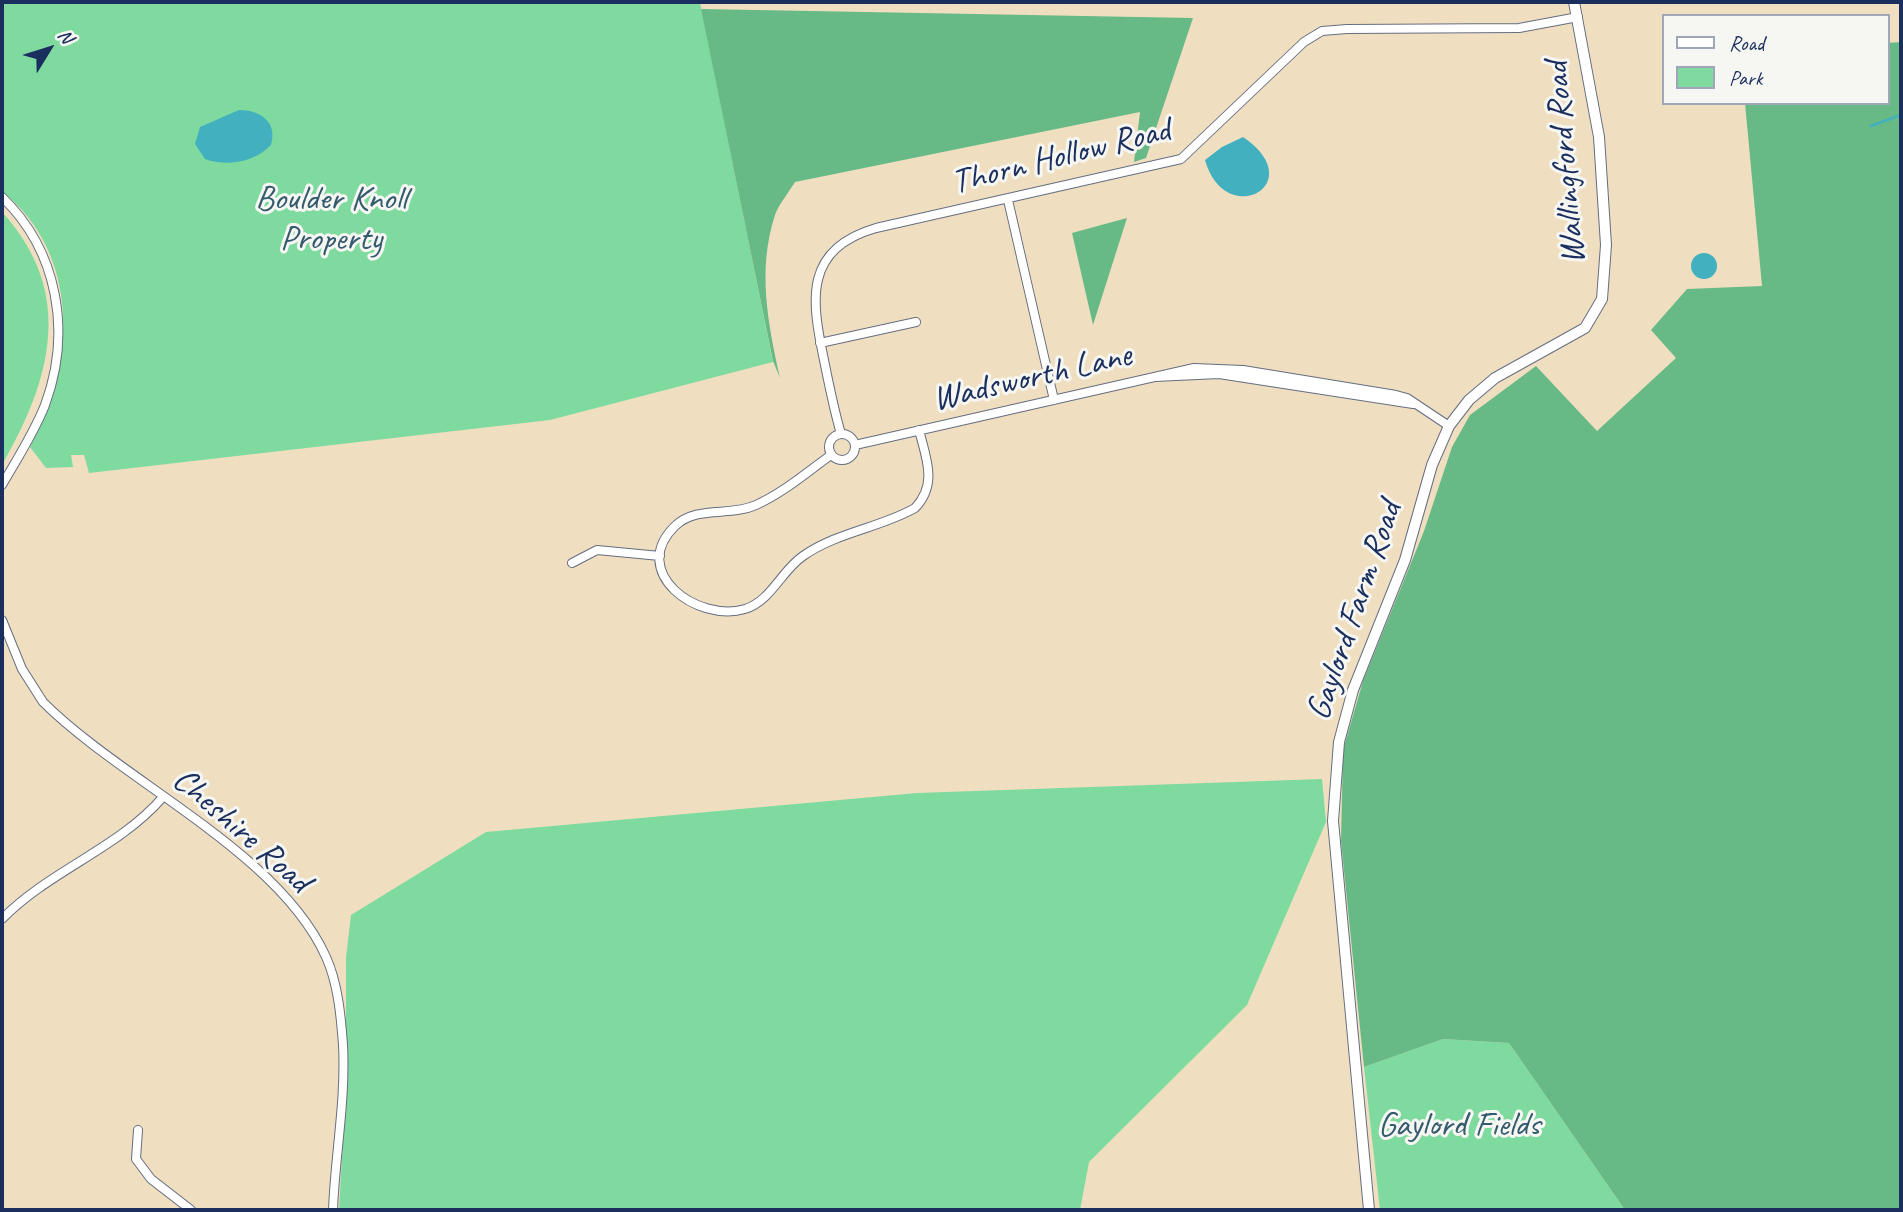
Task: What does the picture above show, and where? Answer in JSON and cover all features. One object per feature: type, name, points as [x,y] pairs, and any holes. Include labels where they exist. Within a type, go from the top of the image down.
[{"type":"street","name":"Wallingford Road","points":[[1560,344],[1585,328],[1598,311],[1606,265],[1599,137],[1574,2]]},
{"type":"street","name":"Thorn Hollow Road","points":[[841,434],[815,318],[815,284],[828,258],[846,240],[876,228],[1181,159],[1295,50],[1322,32],[1519,28],[1578,18]]},
{"type":"street","points":[[2,197],[23,219],[43,254],[55,293],[59,328],[49,393],[38,420],[2,485]]},
{"type":"street","points":[[1008,200],[1054,400]]},
{"type":"street","points":[[820,344],[916,322]]},
{"type":"street","name":"Gaylord Farm Road","points":[[1369,1210],[1336,863],[1335,773],[1353,690],[1405,560],[1432,464],[1449,426],[1469,400],[1494,378],[1560,344]]},
{"type":"street","name":"Wadsworth Lane","points":[[855,445],[1156,377],[1165,372],[1218,367],[1408,398],[1413,404],[1449,426]]},
{"type":"street","name":"Wadsworth Lane","points":[[660,556],[669,586],[684,600],[723,611],[752,606],[769,593],[796,561],[813,549],[907,513],[922,501],[930,482],[919,430]]},
{"type":"street","points":[[841,434],[851,438],[855,445],[849,459],[837,460],[831,455],[830,442],[841,434]]},
{"type":"street","points":[[572,563],[597,550],[660,556],[672,528],[688,517],[754,506],[831,455]]},
{"type":"street","name":"Cheshire Road","points":[[3,623],[22,669],[43,702],[226,845],[279,892],[306,923],[329,964],[343,1046],[333,1210]]},
{"type":"street","points":[[2,919],[40,887],[131,829],[163,796]]},
{"type":"street","points":[[138,1130],[136,1159],[151,1179],[191,1210]]},
{"type":"green space","name":"Boulder Knoll Property","points":[[2,2],[700,2],[773,362],[550,420],[89,473],[84,455],[71,455],[73,467],[46,468],[30,447],[45,415],[56,381],[62,347],[63,312],[58,279],[46,247],[28,217],[2,191]]},
{"type":"green space","points":[[701,9],[1193,18],[1146,158],[1134,162],[1140,112],[795,182],[775,215],[766,256],[768,317],[780,378],[773,361]]},
{"type":"green space","points":[[1901,42],[1901,1210],[1625,1210],[1509,1043],[1443,1039],[1364,1067],[1341,841],[1343,750],[1363,681],[1424,531],[1452,447],[1470,415],[1536,366],[1597,431],[1676,358],[1651,330],[1687,289],[1762,286],[1745,105],[1889,105],[1889,43]]},
{"type":"green space","points":[[2,212],[25,243],[40,274],[47,305],[48,337],[43,369],[33,401],[2,465]]},
{"type":"green space","points":[[1127,218],[1093,325],[1072,233]]},
{"type":"green space","points":[[1322,779],[1326,822],[1247,1005],[1089,1162],[1080,1210],[339,1210],[346,1088],[346,958],[351,915],[486,832],[917,793]]},
{"type":"green space","name":"Gaylord Fields","points":[[1443,1039],[1509,1043],[1625,1210],[1380,1210],[1364,1067]]},
{"type":"water","points":[[239,110],[254,112],[266,119],[272,130],[271,145],[249,159],[231,163],[205,159],[195,144],[200,127]]},
{"type":"water","points":[[1243,137],[1262,154],[1269,170],[1267,184],[1257,193],[1244,196],[1229,193],[1215,181],[1205,160],[1222,147]]},
{"type":"water","points":[[1704,253],[1713,257],[1717,266],[1713,275],[1704,279],[1695,275],[1691,266],[1695,257]]},
{"type":"waterway","points":[[1502,2],[1507,2]]},
{"type":"waterway","points":[[1871,126],[1901,115]]}]
